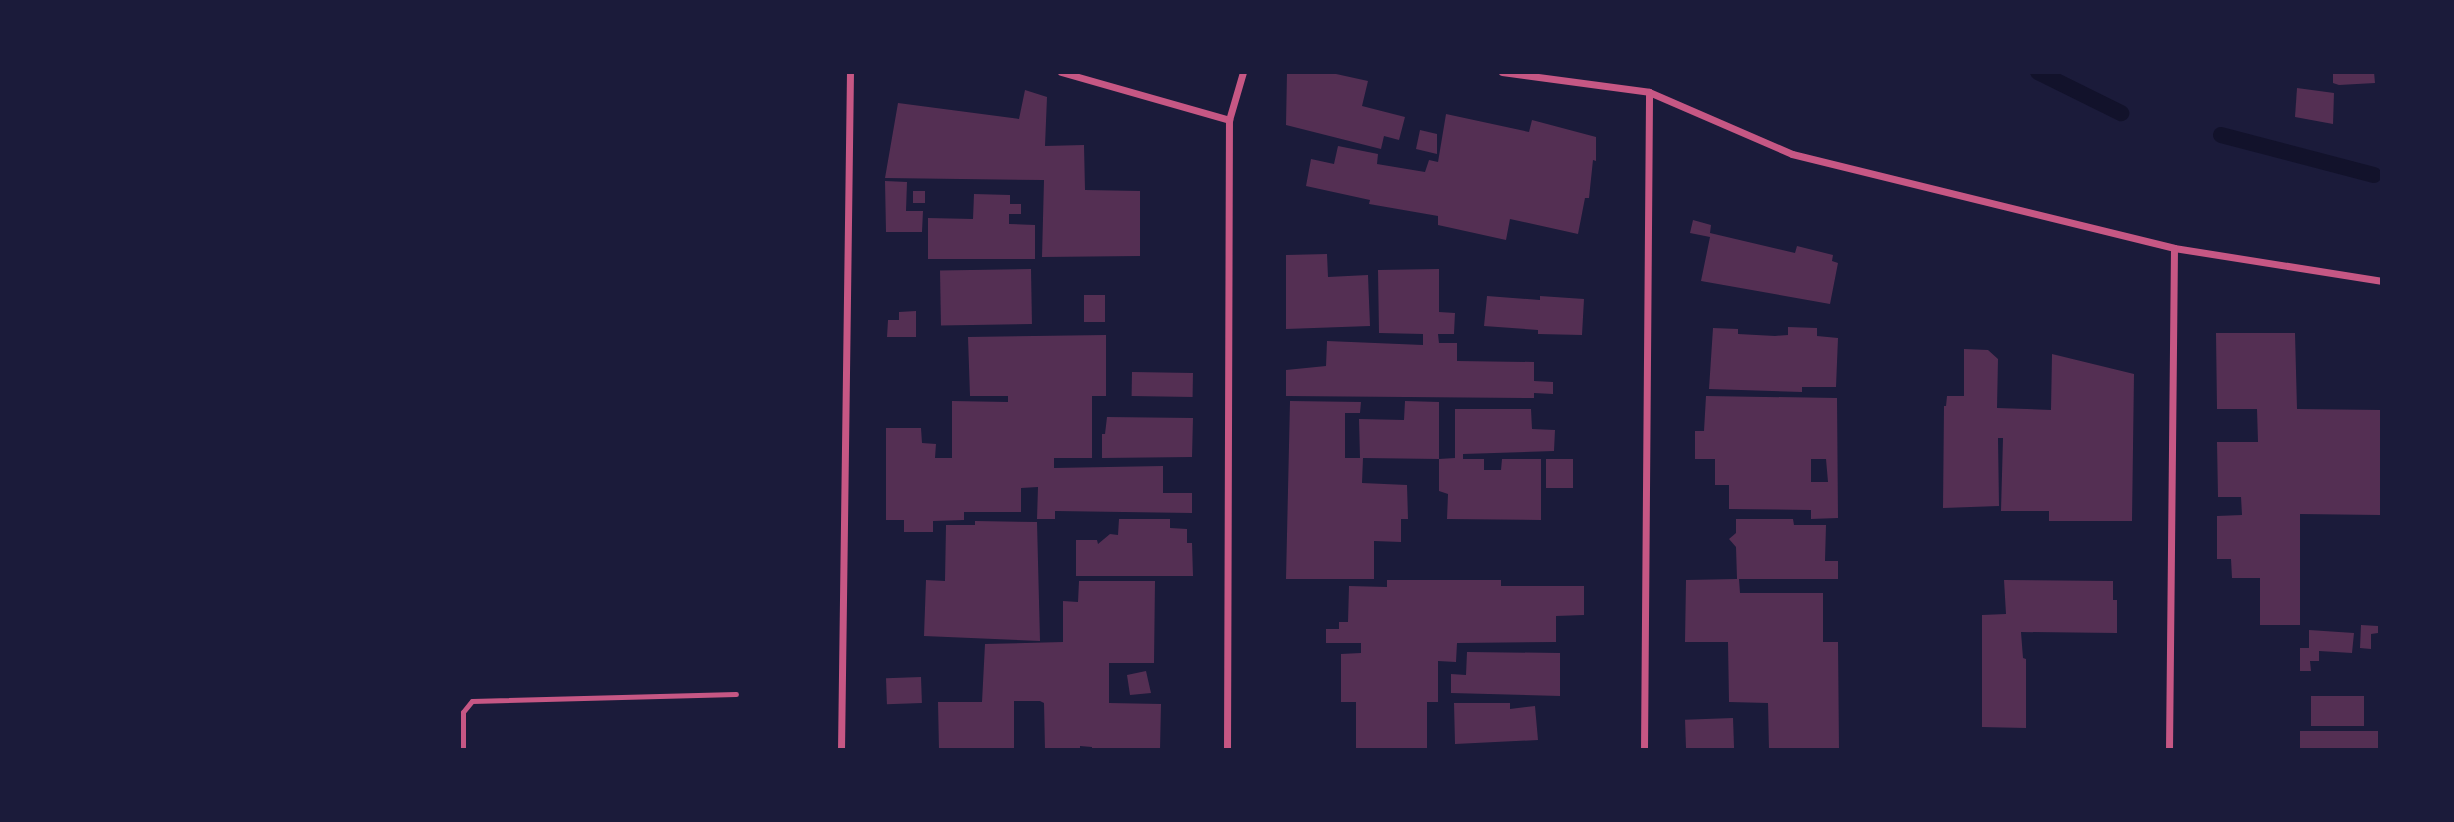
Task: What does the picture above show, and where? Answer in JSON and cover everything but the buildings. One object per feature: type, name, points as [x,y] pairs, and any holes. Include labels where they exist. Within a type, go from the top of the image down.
[{"type":"street","points":[[841,750],[850,72]]},
{"type":"street","points":[[1061,72],[1229,120]]},
{"type":"street","points":[[1227,750],[1229,120],[1243,72]]},
{"type":"street","points":[[1502,72],[1649,92],[1792,154],[2174,248],[2382,281]]},
{"type":"street","points":[[1644,750],[1649,92]]},
{"type":"street","points":[[2169,750],[2174,248]]},
{"type":"lane","points":[[463,750],[463,712],[472,701],[736,694]]},
{"type":"waterway","points":[[2038,72],[2121,113]]},
{"type":"waterway","points":[[2221,135],[2374,175]]}]
